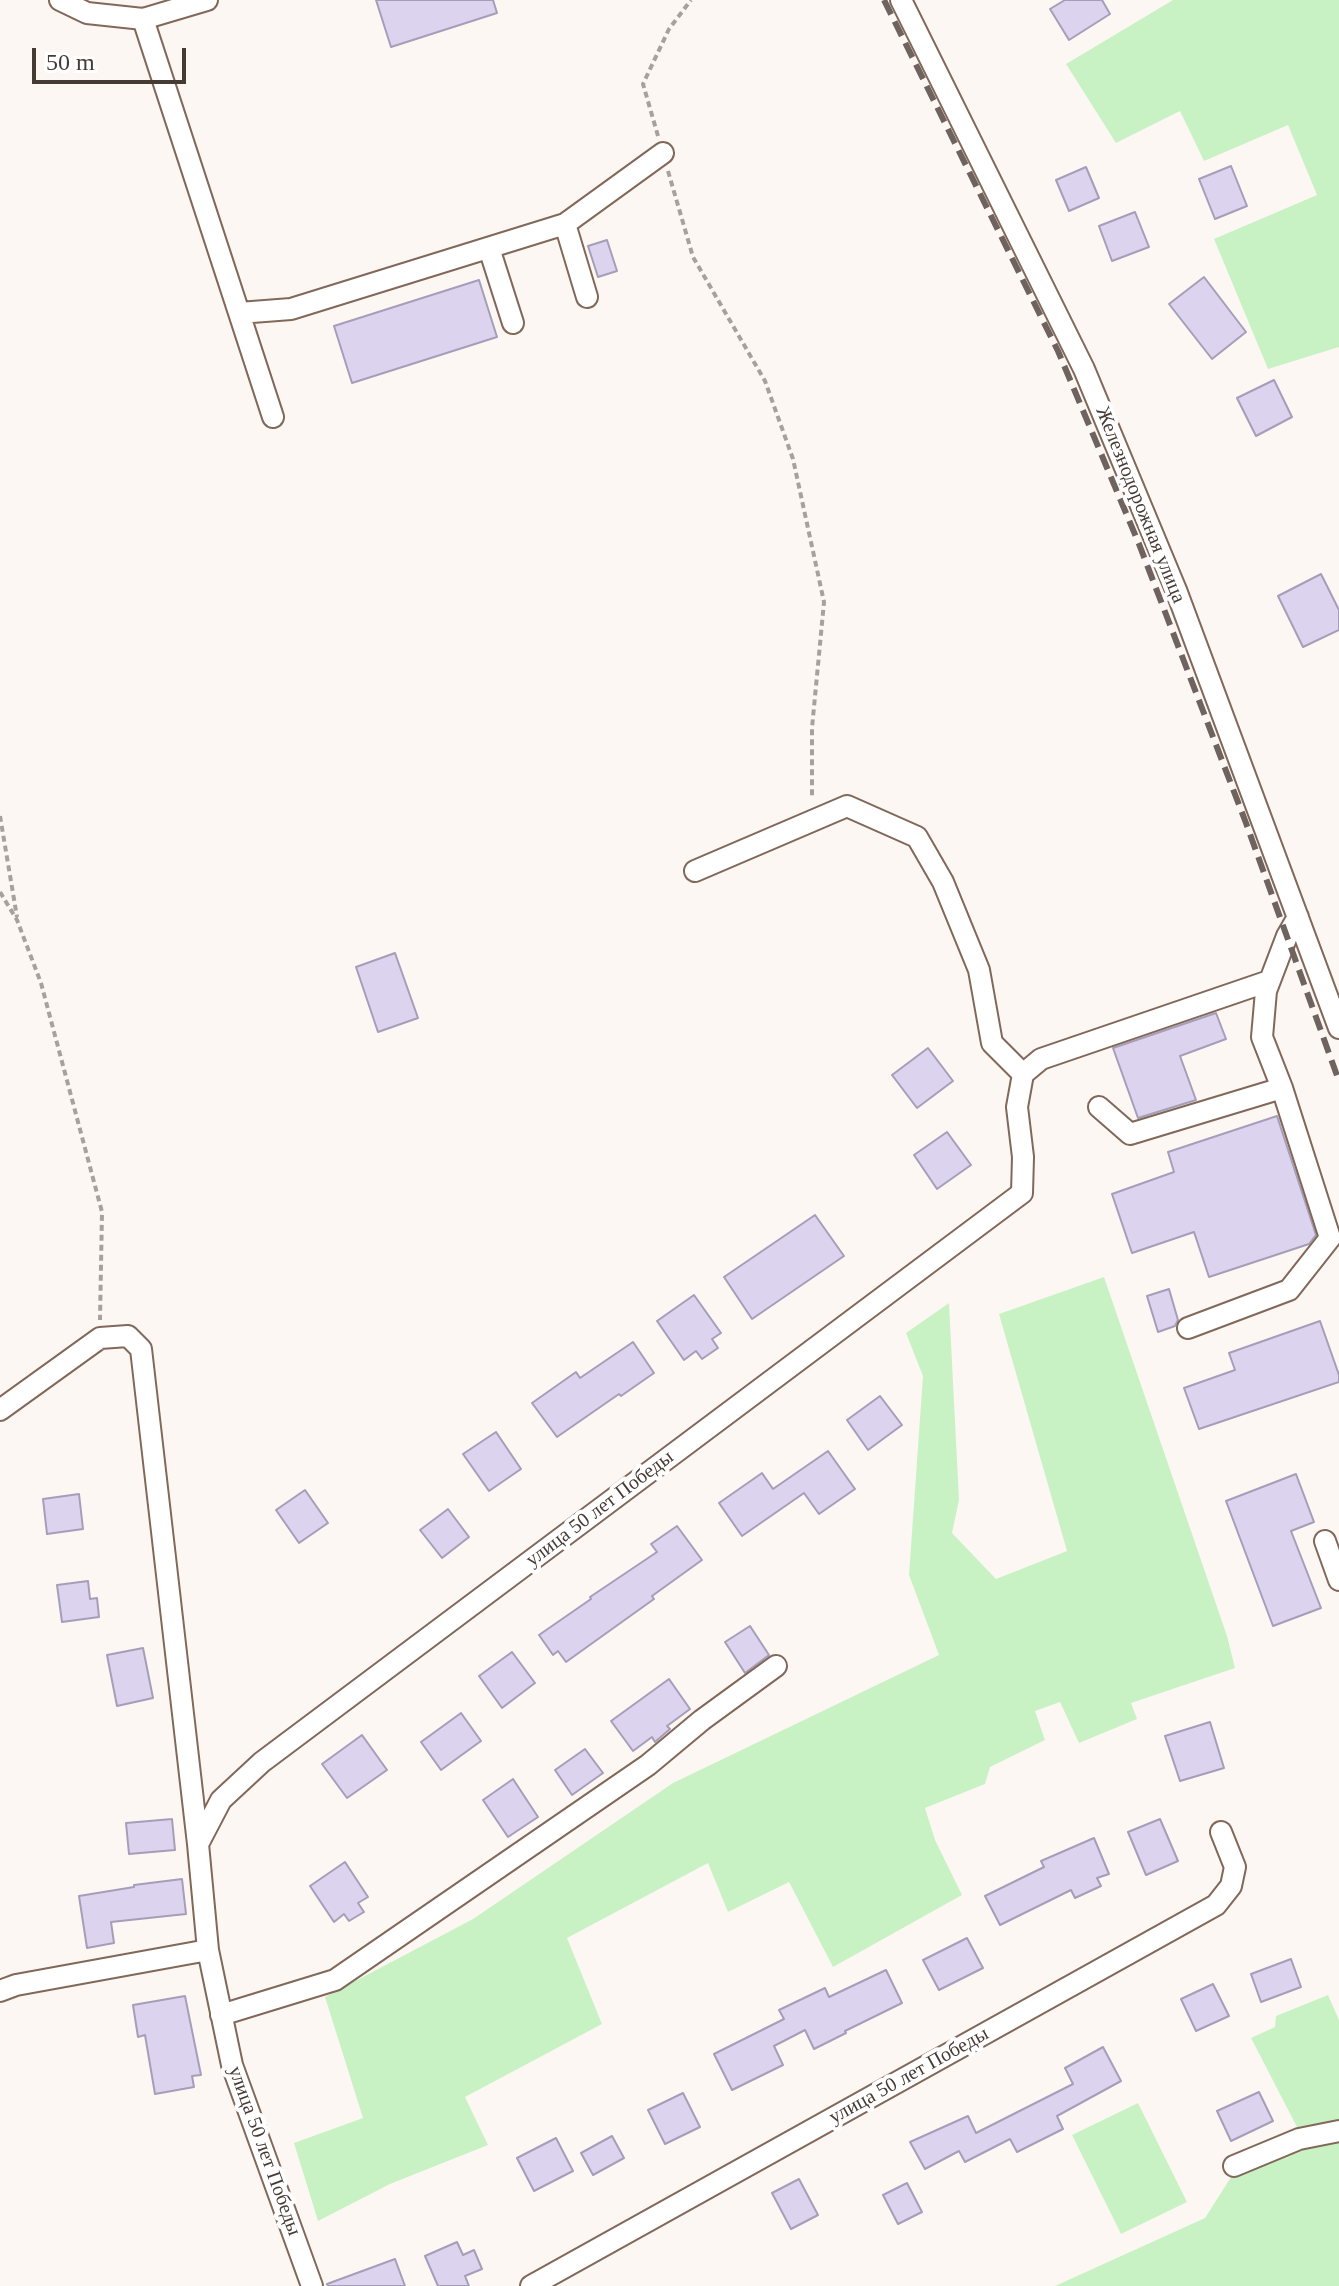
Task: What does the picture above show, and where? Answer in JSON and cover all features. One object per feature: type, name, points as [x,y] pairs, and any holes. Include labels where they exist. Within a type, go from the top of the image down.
[{"type":"street","points":[[60,0],[87,13],[143,19],[207,0]]},
{"type":"street","name":"Железнодорожная улица","points":[[901,0],[1084,369],[1176,590],[1339,1028]]},
{"type":"street","points":[[143,19],[273,417]]},
{"type":"street","points":[[239,313],[291,309],[565,224],[663,153]]},
{"type":"street","points":[[565,224],[587,297]]},
{"type":"street","points":[[489,248],[513,323]]},
{"type":"street","points":[[695,871],[847,806],[917,837],[943,882],[979,970],[992,1043],[1023,1074],[1041,1059],[1269,981]]},
{"type":"street","points":[[1188,1328],[1289,1290],[1330,1238],[1282,1088],[1262,1037],[1269,981],[1298,917]]},
{"type":"street","name":"улица 50 лет Победы","points":[[198,1844],[221,1800],[262,1762],[1022,1193],[1023,1157],[1017,1107],[1023,1074]]},
{"type":"street","points":[[1099,1107],[1130,1134],[1282,1088]]},
{"type":"street","name":"улица 50 лет Победы","points":[[100,1338],[128,1336],[141,1349],[208,1950],[232,2065],[312,2286]]},
{"type":"street","points":[[0,1410],[100,1338]]},
{"type":"street","points":[[1325,1541],[1339,1580]]},
{"type":"street","points":[[221,2015],[335,1980],[648,1765],[702,1720],[776,1666]]},
{"type":"street","name":"улица 50 лет Победы","points":[[531,2286],[1216,1905],[1231,1886],[1235,1867],[1221,1832]]},
{"type":"street","points":[[0,1991],[16,1985],[208,1950]]},
{"type":"street","points":[[1234,2166],[1299,2139],[1339,2131]]},
{"type":"path","points":[[691,0],[669,29],[643,84],[693,257],[765,381],[793,459],[824,602],[812,728],[812,821]]},
{"type":"path","points":[[0,816],[17,920]]},
{"type":"path","points":[[0,892],[17,920],[41,983],[102,1212],[100,1338]]},
{"type":"green space","points":[[1173,0],[1339,0],[1339,347],[1268,369],[1214,239],[1317,195],[1288,125],[1204,161],[1180,111],[1116,143],[1066,64]]},
{"type":"green space","points":[[1104,1277],[1227,1636],[1235,1668],[1131,1703],[1137,1719],[1079,1743],[1060,1702],[1035,1711],[1045,1740],[990,1767],[985,1784],[925,1808],[935,1840],[962,1895],[833,1967],[789,1882],[728,1912],[708,1863],[567,1938],[602,2024],[465,2097],[488,2145],[390,2184],[318,2221],[294,2143],[363,2118],[325,1997],[473,1919],[673,1783],[939,1655],[909,1575],[923,1376],[906,1333],[949,1303],[959,1500],[952,1533],[996,1579],[1067,1551],[999,1314]]},
{"type":"green space","points":[[1328,1995],[1339,2020],[1339,2119],[1298,2129],[1251,2038],[1275,2027],[1276,2016]]},
{"type":"green space","points":[[1138,2103],[1187,2202],[1121,2234],[1072,2135]]},
{"type":"green space","points":[[1339,2142],[1339,2286],[1055,2286],[1205,2218],[1233,2174],[1293,2149]]},
{"type":"building","points":[[376,0],[493,0],[497,13],[391,47]]},
{"type":"building","points":[[1065,0],[1102,0],[1110,14],[1069,40],[1050,9]]},
{"type":"building","points":[[1231,166],[1247,206],[1215,219],[1199,179]]},
{"type":"building","points":[[1086,167],[1099,198],[1069,211],[1056,180]]},
{"type":"building","points":[[1135,212],[1149,247],[1112,261],[1099,226]]},
{"type":"building","points":[[607,240],[617,271],[598,277],[588,246]]},
{"type":"building","points":[[1204,277],[1246,332],[1212,359],[1169,304]]},
{"type":"building","points":[[479,280],[497,337],[352,383],[334,326]]},
{"type":"building","points":[[1274,380],[1292,417],[1256,436],[1237,398]]},
{"type":"building","points":[[1321,574],[1339,610],[1339,630],[1303,647],[1278,596]]},
{"type":"building","points":[[395,953],[418,1018],[378,1032],[356,967]]},
{"type":"building","points":[[1216,1013],[1226,1039],[1180,1056],[1196,1100],[1138,1118],[1113,1048]]},
{"type":"building","points":[[928,1048],[953,1081],[917,1108],[892,1075]]},
{"type":"building","points":[[1277,1116],[1316,1235],[1309,1244],[1209,1277],[1194,1232],[1132,1253],[1112,1194],[1174,1172],[1168,1152]]},
{"type":"building","points":[[947,1132],[971,1165],[937,1189],[914,1155]]},
{"type":"building","points":[[815,1215],[844,1256],[752,1319],[724,1277]]},
{"type":"building","points":[[1169,1289],[1178,1320],[1175,1326],[1158,1332],[1147,1296]]},
{"type":"building","points":[[694,1295],[721,1333],[712,1339],[718,1348],[702,1359],[696,1351],[684,1360],[657,1321]]},
{"type":"building","points":[[1320,1321],[1339,1382],[1199,1429],[1184,1388],[1235,1370],[1229,1353]]},
{"type":"building","points":[[633,1342],[654,1373],[557,1437],[532,1403],[576,1372],[580,1378]]},
{"type":"building","points":[[880,1396],[902,1425],[868,1450],[847,1420]]},
{"type":"building","points":[[496,1432],[521,1469],[489,1491],[463,1454]]},
{"type":"building","points":[[828,1451],[855,1489],[819,1514],[804,1493],[742,1536],[719,1503],[762,1473],[773,1489]]},
{"type":"building","points":[[1296,1474],[1314,1522],[1291,1531],[1321,1608],[1273,1626],[1226,1501]]},
{"type":"building","points":[[305,1490],[328,1523],[299,1543],[276,1510]]},
{"type":"building","points":[[79,1494],[83,1529],[47,1534],[43,1499]]},
{"type":"building","points":[[448,1509],[469,1537],[442,1558],[420,1530]]},
{"type":"building","points":[[677,1526],[702,1560],[566,1662],[558,1651],[553,1655],[539,1635],[657,1552],[651,1544]]},
{"type":"building","points":[[88,1581],[90,1599],[97,1598],[99,1617],[62,1622],[57,1585]]},
{"type":"building","points":[[750,1626],[769,1655],[745,1673],[725,1642]]},
{"type":"building","points":[[143,1648],[153,1698],[117,1706],[107,1655]]},
{"type":"building","points":[[512,1652],[535,1683],[502,1708],[479,1676]]},
{"type":"building","points":[[669,1679],[690,1709],[667,1726],[670,1729],[655,1742],[652,1737],[633,1751],[611,1721]]},
{"type":"building","points":[[461,1713],[481,1741],[441,1770],[421,1742]]},
{"type":"building","points":[[1210,1722],[1224,1768],[1180,1781],[1165,1736]]},
{"type":"building","points":[[362,1735],[387,1770],[347,1798],[322,1764]]},
{"type":"building","points":[[585,1749],[603,1773],[572,1795],[555,1770]]},
{"type":"building","points":[[513,1779],[538,1817],[508,1837],[483,1800]]},
{"type":"building","points":[[172,1819],[175,1850],[129,1854],[126,1823]]},
{"type":"building","points":[[1160,1819],[1178,1861],[1146,1875],[1128,1832]]},
{"type":"building","points":[[1094,1838],[1109,1874],[1097,1878],[1101,1886],[1075,1898],[1071,1890],[1000,1925],[985,1896],[1044,1867],[1041,1861]]},
{"type":"building","points":[[345,1862],[368,1897],[358,1903],[364,1912],[349,1921],[344,1914],[334,1922],[310,1886]]},
{"type":"building","points":[[182,1879],[186,1914],[111,1922],[114,1943],[87,1948],[79,1896]]},
{"type":"building","points":[[967,1938],[983,1968],[939,1990],[923,1960]]},
{"type":"building","points":[[1291,1959],[1301,1987],[1261,2002],[1251,1974]]},
{"type":"building","points":[[886,1970],[902,2003],[814,2049],[805,2030],[774,2046],[783,2065],[732,2090],[714,2054],[784,2019],[779,2010],[825,1988],[829,1997]]},
{"type":"building","points":[[1213,1984],[1229,2016],[1196,2031],[1181,1999]]},
{"type":"building","points":[[185,1996],[201,2075],[192,2076],[194,2087],[155,2094],[145,2035],[138,2037],[133,2005]]},
{"type":"building","points":[[1103,2047],[1121,2081],[1057,2116],[1063,2129],[1017,2152],[1010,2139],[965,2162],[959,2151],[925,2169],[910,2142],[968,2116],[976,2133],[1073,2084],[1065,2068]]},
{"type":"building","points":[[1259,2092],[1273,2121],[1231,2141],[1217,2111]]},
{"type":"building","points":[[683,2093],[700,2127],[665,2144],[648,2110]]},
{"type":"building","points":[[612,2136],[624,2158],[593,2175],[581,2153]]},
{"type":"building","points":[[556,2138],[573,2171],[534,2191],[517,2158]]},
{"type":"building","points":[[799,2179],[818,2215],[791,2229],[772,2193]]},
{"type":"building","points":[[907,2183],[922,2212],[898,2224],[883,2195]]},
{"type":"building","points":[[457,2242],[463,2255],[474,2250],[482,2269],[465,2276],[469,2286],[438,2286],[425,2256]]},
{"type":"building","points":[[395,2259],[405,2286],[327,2284]]},
{"type":"railway","points":[[884,0],[1058,351],[1139,544],[1246,823],[1339,1081]]}]
